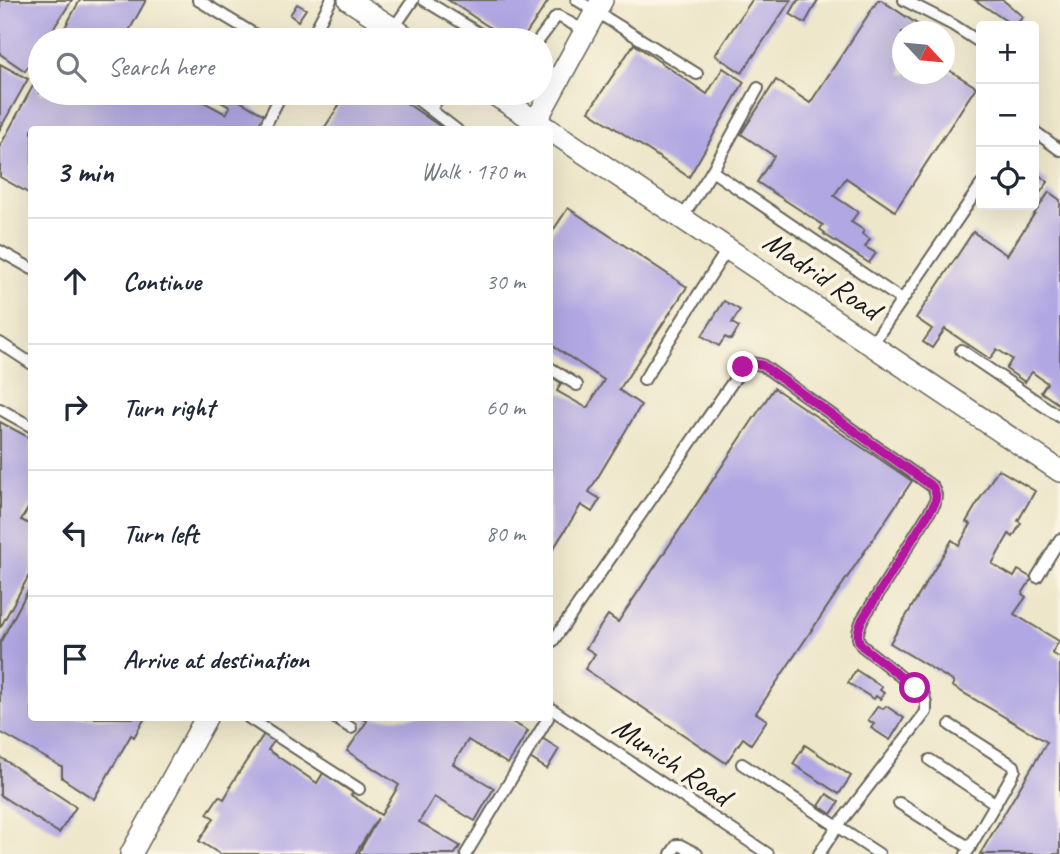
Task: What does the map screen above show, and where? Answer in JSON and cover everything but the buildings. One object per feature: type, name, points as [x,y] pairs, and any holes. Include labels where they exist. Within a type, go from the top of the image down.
[{"type":"street","points":[[349,0],[391,28]]},
{"type":"street","points":[[553,102],[599,6]]},
{"type":"street","name":"Madrid Road","points":[[509,105],[538,126]]},
{"type":"street","points":[[542,126],[551,105]]},
{"type":"street","name":"Madrid Road","points":[[553,136],[728,248],[1060,471]]},
{"type":"street","points":[[131,854],[204,721]]},
{"type":"lane","points":[[198,0],[244,28]]},
{"type":"lane","points":[[316,28],[331,0]]},
{"type":"lane","points":[[394,28],[412,0]]},
{"type":"lane","points":[[424,0],[470,28]]},
{"type":"lane","points":[[578,0],[599,6],[697,74]]},
{"type":"lane","points":[[904,0],[976,40]]},
{"type":"lane","points":[[548,28],[558,16],[585,31]]},
{"type":"lane","points":[[682,218],[712,171],[758,88]]},
{"type":"lane","points":[[264,126],[276,105]]},
{"type":"lane","points":[[425,105],[452,126]]},
{"type":"lane","points":[[430,109],[433,105]]},
{"type":"lane","points":[[1039,134],[1060,149]]},
{"type":"lane","points":[[712,171],[902,300]]},
{"type":"lane","points":[[872,344],[976,192]]},
{"type":"lane","points":[[644,380],[728,248]]},
{"type":"lane","points":[[0,251],[28,267]]},
{"type":"lane","points":[[0,343],[28,361]]},
{"type":"lane","points":[[961,349],[1060,417]]},
{"type":"lane","points":[[553,641],[743,367],[751,363],[762,365],[933,487],[935,503],[857,631],[862,646],[924,695],[926,712],[819,854]]},
{"type":"lane","points":[[553,370],[577,385]]},
{"type":"lane","points":[[0,409],[28,425]]},
{"type":"lane","points":[[1037,577],[1060,540]]},
{"type":"lane","name":"Munich Road","points":[[553,715],[768,854]]},
{"type":"lane","points":[[254,721],[359,789]]},
{"type":"lane","points":[[340,721],[351,728]]},
{"type":"lane","points":[[466,854],[545,721]]},
{"type":"lane","points":[[899,803],[968,851],[1015,770],[1014,766],[950,725]]},
{"type":"lane","points":[[930,760],[996,804]]},
{"type":"lane","points":[[742,764],[878,854]]},
{"type":"lane","points":[[744,854],[751,843]]},
{"type":"lane","points":[[671,854],[677,845],[683,845],[697,854]]},
{"type":"route","points":[[743,367],[751,363],[762,365],[933,487],[935,503],[857,631],[862,646],[915,688]]}]
